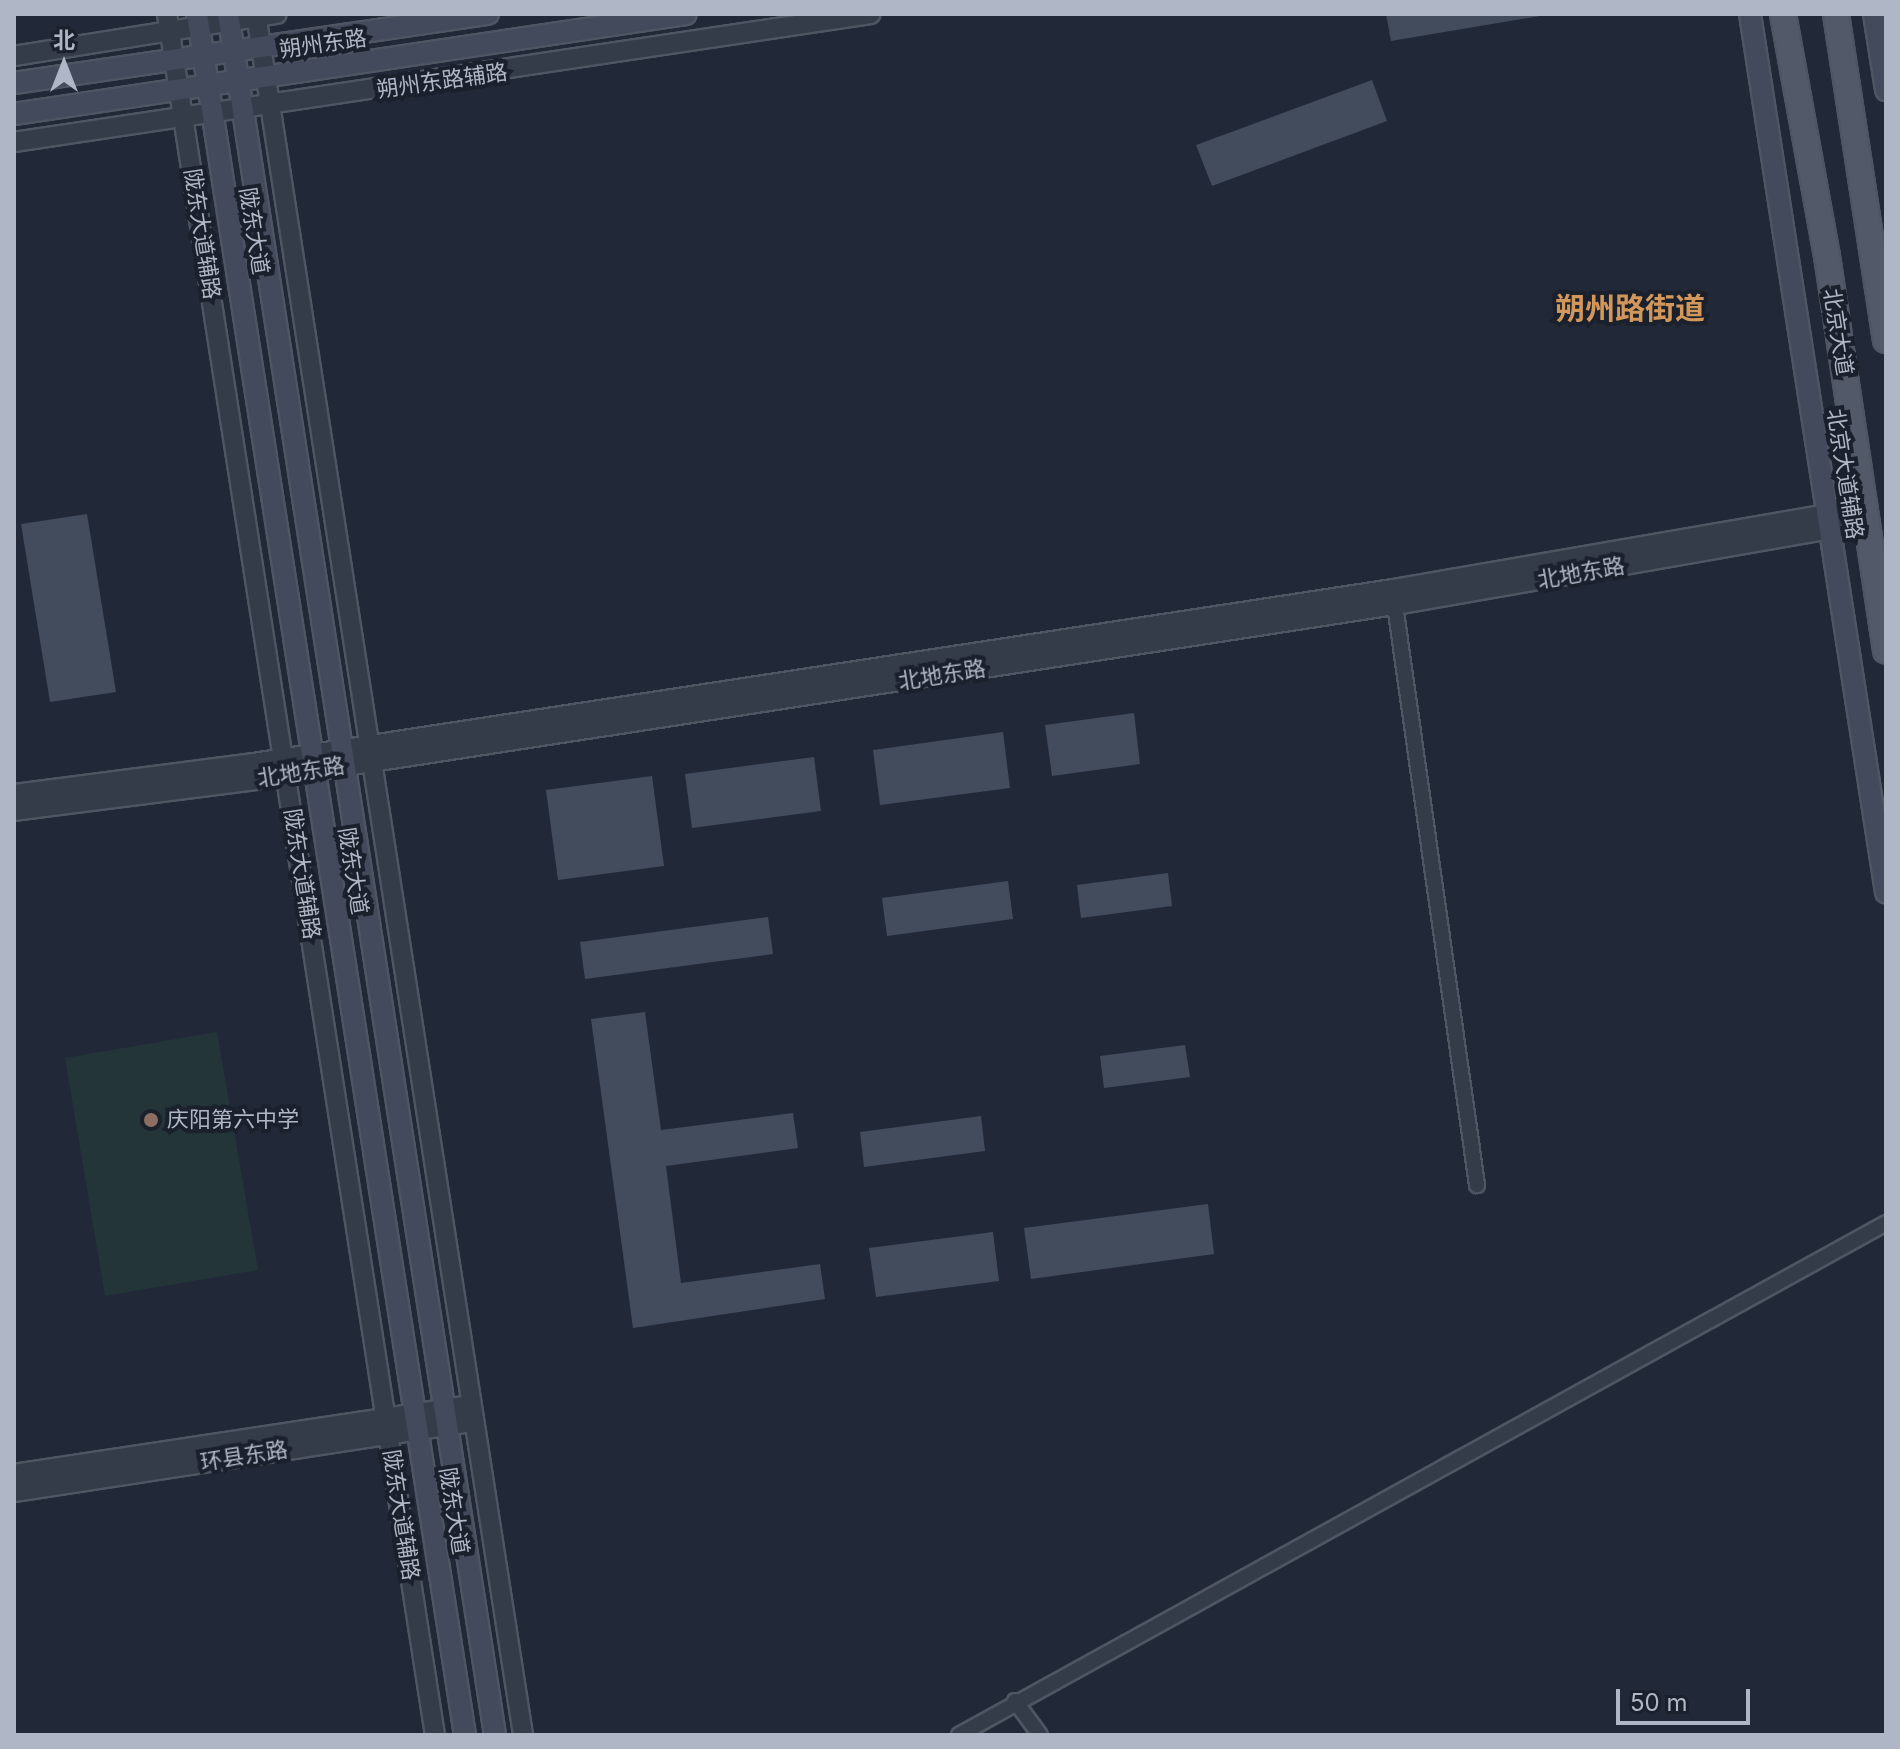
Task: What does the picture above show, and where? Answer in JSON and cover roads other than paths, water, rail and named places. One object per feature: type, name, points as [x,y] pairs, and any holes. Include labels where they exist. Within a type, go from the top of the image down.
[{"type":"main road","name":"朔州东路","points":[[14,83],[488,14]]},
{"type":"main road","name":"朔州东路","points":[[14,114],[179,87],[686,14]]},
{"type":"main road","name":"北京大道辅路","points":[[1750,14],[1886,893]]},
{"type":"main road","name":"北京大道","points":[[1783,14],[1886,651]]},
{"type":"main road","name":"北京大道","points":[[1836,14],[1886,340]]},
{"type":"main road","points":[[1874,14],[1886,90]]},
{"type":"main road","name":"陇东大道","points":[[228,18],[495,1735]]},
{"type":"main road","name":"陇东大道","points":[[198,20],[465,1735]]},
{"type":"street","points":[[14,56],[168,22],[277,14]]},
{"type":"street","name":"朔州东路辅路","points":[[14,142],[870,14]]},
{"type":"street","points":[[256,16],[523,1735]]},
{"type":"street","name":"陇东大道辅路","points":[[168,22],[435,1735]]},
{"type":"street","name":"北地东路","points":[[14,811],[342,757],[1395,605],[1866,515]]},
{"type":"street","name":"北地东路","points":[[370,753],[1829,522]]},
{"type":"street","points":[[1395,605],[1477,1185]]},
{"type":"street","name":"北地东路","points":[[14,794],[285,766]]},
{"type":"street","points":[[959,1735],[1015,1701],[1407,1491],[1886,1223]]},
{"type":"street","name":"环县东路","points":[[14,1492],[473,1413]]},
{"type":"street","name":"环县东路","points":[[14,1474],[388,1426]]},
{"type":"street","points":[[1015,1701],[1040,1735]]},
{"type":"place","name":"庆阳第六中学","points":[[151,1120]]},
{"type":"district","name":"朔州路街道","points":[[1630,308]]}]
